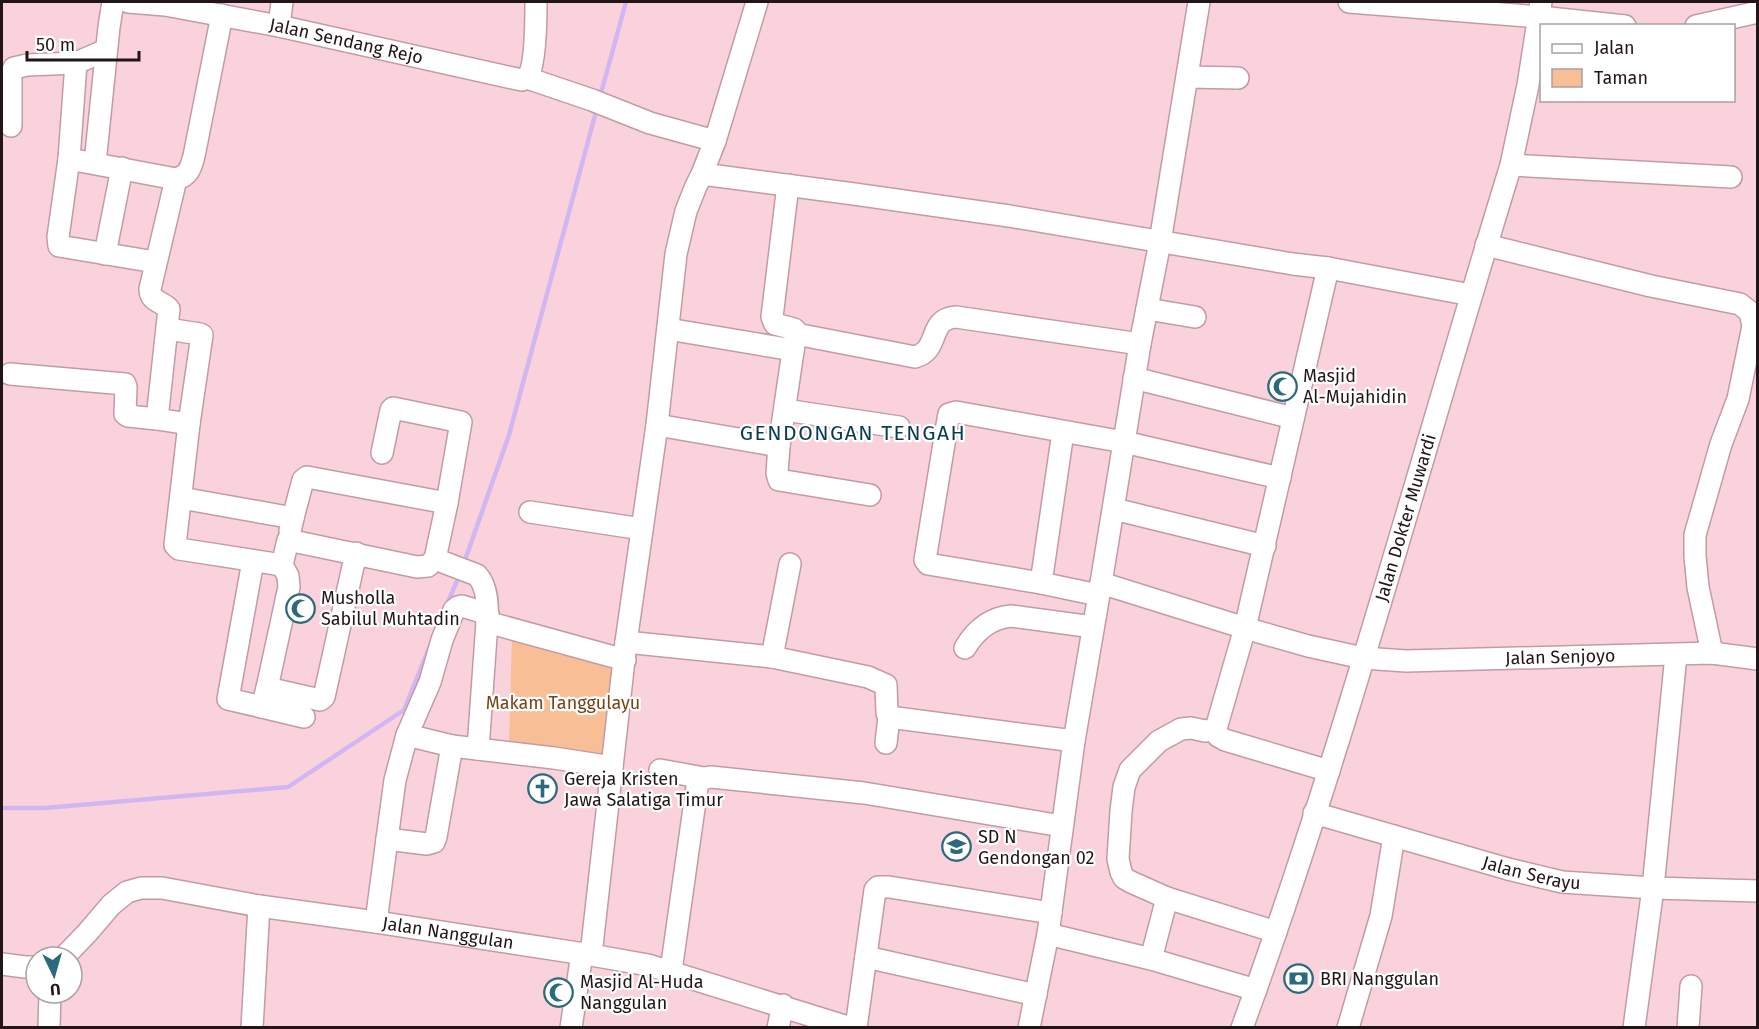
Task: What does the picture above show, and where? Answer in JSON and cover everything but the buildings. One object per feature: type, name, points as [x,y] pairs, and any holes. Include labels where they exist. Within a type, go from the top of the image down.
[{"type":"street","points":[[94,163],[113,2]]},
{"type":"street","name":"Jalan Sendang Rejo","points":[[128,2],[165,3],[517,79],[527,78],[650,123],[715,141]]},
{"type":"street","points":[[279,26],[282,2]]},
{"type":"street","points":[[527,78],[532,70],[536,2]]},
{"type":"street","points":[[571,1028],[586,954],[612,767],[625,651],[657,425],[676,254],[686,211],[715,141],[757,2]]},
{"type":"street","points":[[1029,1028],[1049,924],[1074,741],[1089,657],[1088,626],[1099,589],[1114,508],[1134,378],[1160,242],[1199,2]]},
{"type":"street","points":[[1349,2],[1540,9],[1615,24]]},
{"type":"street","name":"Jalan Dokter Muwardi","points":[[1242,1028],[1329,771],[1511,165],[1528,85],[1540,9]]},
{"type":"street","points":[[1705,24],[1758,12]]},
{"type":"street","points":[[69,159],[176,179],[184,176],[190,170],[194,156],[222,15]]},
{"type":"street","points":[[11,126],[11,72],[13,69],[27,65],[76,63],[106,51]]},
{"type":"street","points":[[76,63],[69,159],[58,244],[62,247],[155,262]]},
{"type":"street","points":[[1188,77],[1238,78]]},
{"type":"street","points":[[1511,165],[1731,177]]},
{"type":"street","points":[[105,254],[122,168]]},
{"type":"street","points":[[702,174],[1009,216],[1328,268],[1471,295]]},
{"type":"street","points":[[157,419],[169,309],[150,295],[155,262],[176,179]]},
{"type":"street","points":[[788,185],[772,317],[775,324],[794,329],[794,342],[777,473],[779,480],[870,495]]},
{"type":"street","points":[[1486,245],[1651,286],[1740,304],[1750,312],[1753,326],[1738,399],[1721,444],[1695,535],[1698,587],[1712,653]]},
{"type":"street","points":[[1214,730],[1245,628],[1328,268]]},
{"type":"street","points":[[1148,309],[1195,317]]},
{"type":"street","points":[[668,329],[915,357],[927,351],[942,321],[947,317],[956,317],[1140,344]]},
{"type":"street","points":[[167,328],[202,335],[175,545],[177,548],[282,565]]},
{"type":"street","points":[[10,374],[123,384],[126,387],[125,414],[128,416],[189,424]]},
{"type":"street","points":[[1134,378],[1293,418]]},
{"type":"street","points":[[288,540],[421,567],[430,565],[435,559],[447,503],[460,427],[459,421],[393,408],[382,453]]},
{"type":"street","points":[[785,410],[899,427]]},
{"type":"street","name":"Jalan Senjoyo","points":[[1063,432],[956,412],[950,414],[925,560],[928,564],[1041,583],[1099,589],[1308,646],[1364,658],[1406,661],[1712,653],[1758,659]]},
{"type":"street","points":[[657,425],[779,446]]},
{"type":"street","points":[[1041,583],[1063,432],[1124,442],[1280,478]]},
{"type":"street","points":[[264,697],[289,587],[288,576],[282,565],[303,480],[307,477],[447,503]]},
{"type":"street","points":[[181,498],[293,518]]},
{"type":"street","points":[[1114,508],[1265,546]]},
{"type":"street","points":[[530,512],[642,529]]},
{"type":"street","points":[[253,561],[228,699],[264,697],[320,700],[324,698],[356,553]]},
{"type":"street","points":[[435,559],[477,575],[484,587],[488,618],[478,749]]},
{"type":"street","points":[[772,657],[790,564]]},
{"type":"street","points":[[376,922],[395,780],[407,735],[430,682],[442,640],[454,610],[458,606],[488,618],[625,651],[772,657],[868,677],[886,685],[889,717],[886,743]]},
{"type":"street","points":[[965,648],[975,633],[1003,617],[1011,616],[1088,626]]},
{"type":"street","points":[[1634,1028],[1653,888],[1677,655]]},
{"type":"street","points":[[264,697],[304,717]]},
{"type":"street","points":[[889,717],[1074,741]]},
{"type":"street","points":[[1214,730],[1181,729],[1168,735],[1130,770],[1123,795],[1118,859],[1120,872],[1131,882],[1167,898],[1276,932]]},
{"type":"street","points":[[1214,730],[1225,740],[1329,771]]},
{"type":"street","points":[[407,735],[452,746],[612,767]]},
{"type":"street","points":[[387,839],[429,844],[434,842],[452,746]]},
{"type":"street","points":[[660,770],[704,778],[864,793],[1062,826]]},
{"type":"street","points":[[671,971],[697,787],[699,781],[704,778]]},
{"type":"street","name":"Jalan Serayu","points":[[1314,813],[1508,869],[1562,882],[1653,888],[1758,891]]},
{"type":"street","points":[[1348,1028],[1381,916],[1394,836]]},
{"type":"street","points":[[849,1027],[866,957],[875,890],[878,887],[889,887],[1049,924],[1151,959],[1256,990]]},
{"type":"street","name":"Jalan Nanggulan","points":[[75,945],[111,905],[127,892],[141,888],[162,888],[259,906],[648,965],[849,1027]]},
{"type":"street","points":[[1151,959],[1167,898]]},
{"type":"street","points":[[252,1028],[259,906]]},
{"type":"street","points":[[866,957],[1036,995]]},
{"type":"street","points":[[2,964],[24,967]]},
{"type":"street","points":[[1688,1028],[1691,986]]},
{"type":"street","points":[[49,1028],[50,1005]]},
{"type":"street","points":[[778,1028],[783,1005]]},
{"type":"green space","name":"Makam Tanggulayu","points":[[512,635],[619,666],[608,761],[509,749]]},
{"type":"waterway","points":[[600,97],[626,2]]},
{"type":"waterway","points":[[464,563],[509,435],[597,108]]},
{"type":"waterway","points":[[447,604],[457,581]]},
{"type":"waterway","points":[[2,808],[45,808],[288,787],[404,710],[429,648]]},
{"type":"place","name":"Masjid Al-Mujahidin","points":[[1282,386]]},
{"type":"place","name":"Musholla Sabilul Muhtadin","points":[[300,608]]},
{"type":"place","name":"Gereja Kristen Jawa Salatiga Timur","points":[[543,789]]},
{"type":"place","name":"SD N Gendongan 02","points":[[957,847]]},
{"type":"place","name":"BRI Nanggulan","points":[[1299,979]]},
{"type":"place","name":"Masjid Al-Huda Nanggulan","points":[[559,992]]},
{"type":"district","name":"GENDONGAN TENGAH","points":[[853,433]]}]
